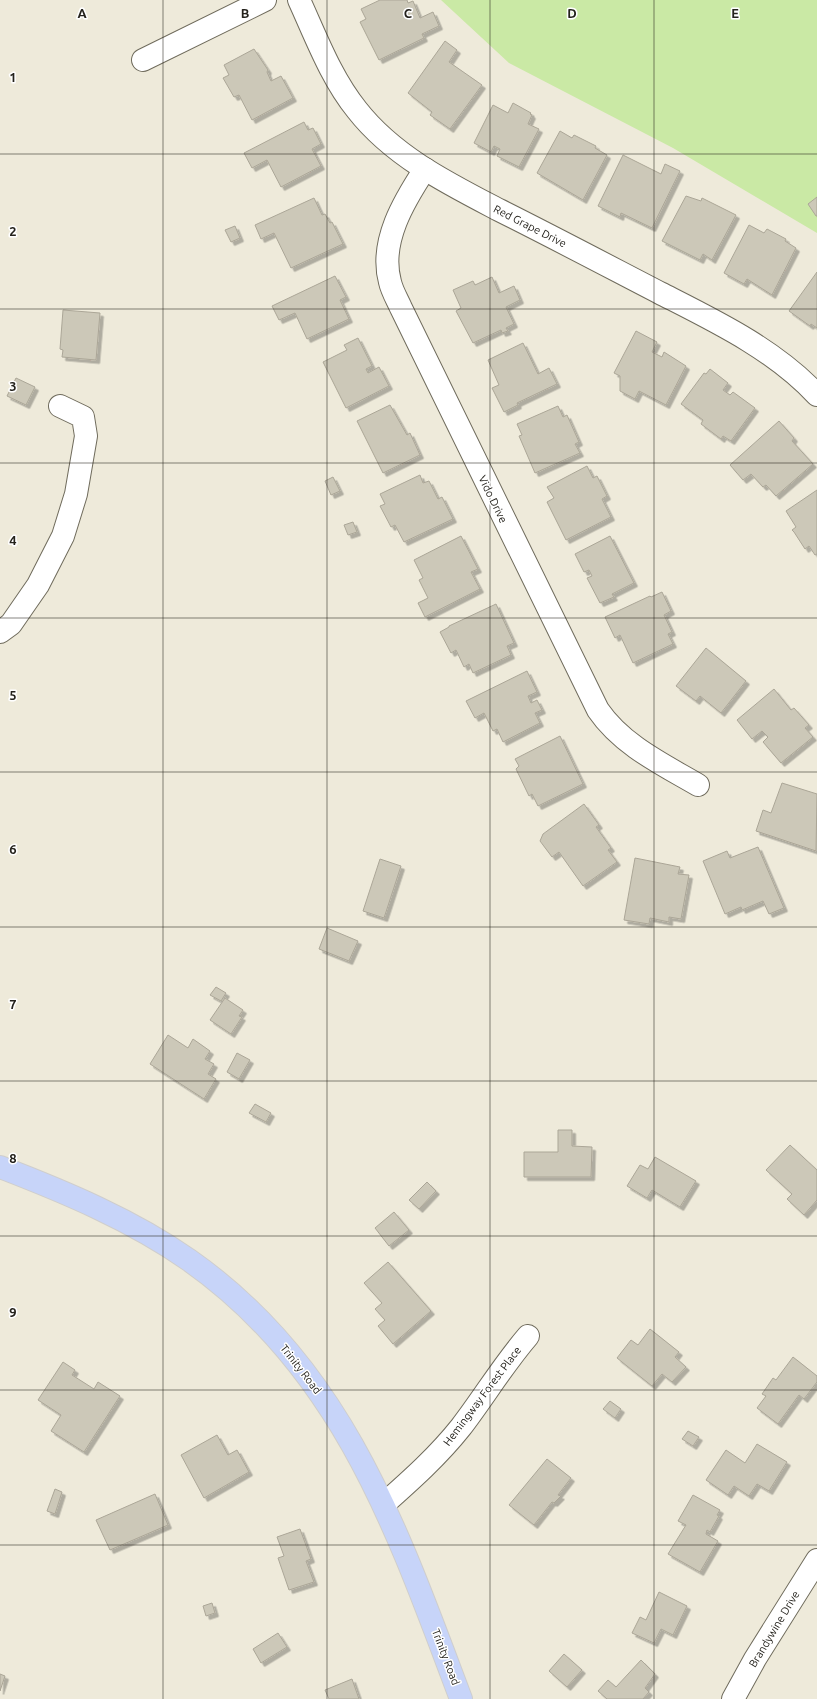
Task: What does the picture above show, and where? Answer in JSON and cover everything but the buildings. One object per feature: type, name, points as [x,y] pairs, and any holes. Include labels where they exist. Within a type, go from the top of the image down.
[{"type":"main road","name":"Trinity Road","points":[[0,1167],[97,1209],[151,1236],[189,1260],[267,1326],[299,1364],[330,1406],[359,1454],[384,1504],[414,1575],[461,1699]]},
{"type":"street","points":[[143,60],[265,0]]},
{"type":"street","name":"Red Grape Drive","points":[[299,0],[328,64],[343,91],[357,110],[393,148],[424,169],[460,190],[749,340],[794,374],[817,396]]},
{"type":"street","name":"Vido Drive","points":[[424,169],[398,218],[388,244],[387,262],[390,282],[401,308],[598,710],[607,723],[624,740],[698,785]]},
{"type":"street","points":[[0,632],[11,624],[38,585],[63,536],[76,494],[86,436],[83,417],[60,406]]},
{"type":"street","name":"Hemingway Forest Place","points":[[384,1504],[423,1470],[461,1427],[509,1358],[528,1336]]},
{"type":"street","name":"Brandywine Drive","points":[[733,1699],[755,1659],[817,1560]]},
{"type":"green space","points":[[441,0],[817,0],[817,233],[673,148],[509,63]]}]
